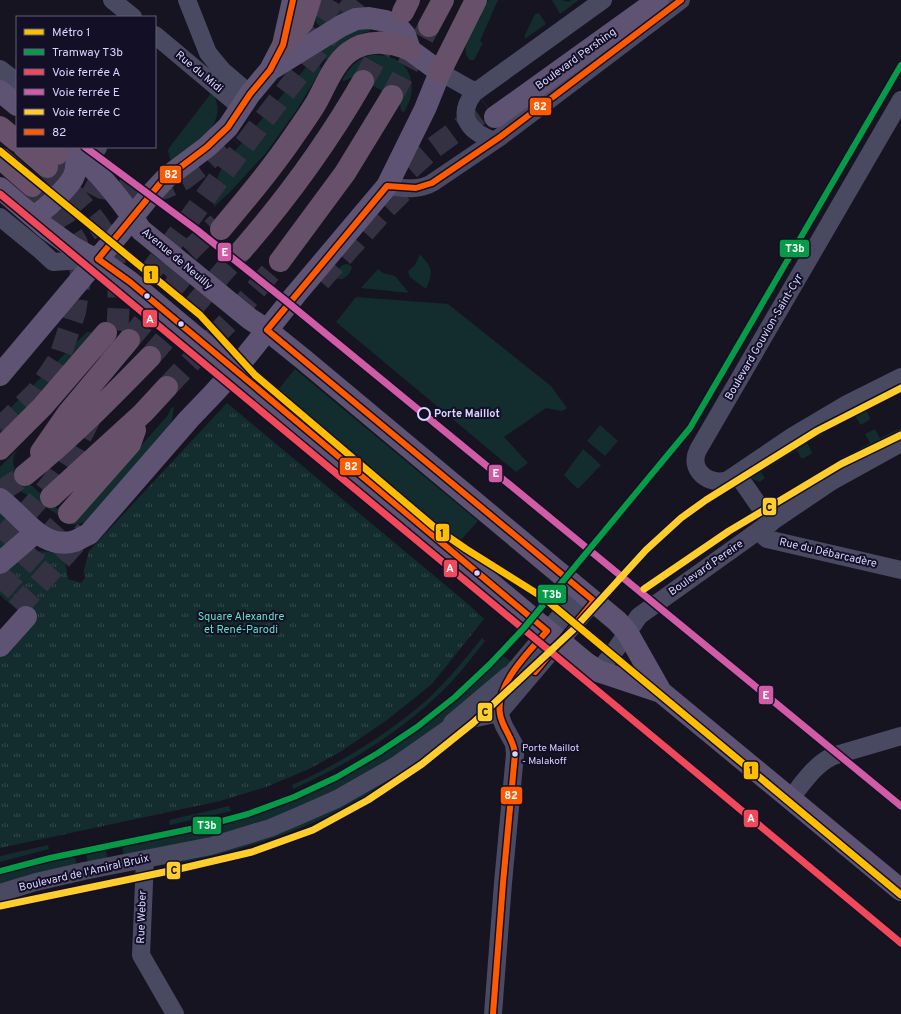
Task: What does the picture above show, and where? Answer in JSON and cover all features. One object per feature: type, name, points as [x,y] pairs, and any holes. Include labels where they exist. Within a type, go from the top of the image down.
[{"type":"highway","points":[[283,45],[303,22],[310,0]]},
{"type":"highway","points":[[429,26],[443,0]]},
{"type":"highway","points":[[440,72],[476,0]]},
{"type":"highway","points":[[219,226],[259,183],[296,134],[337,65],[344,56],[354,49],[373,43],[386,43],[410,50]]},
{"type":"highway","points":[[242,250],[274,212],[314,160],[338,124],[363,81]]},
{"type":"highway","points":[[280,261],[345,173],[392,96]]},
{"type":"highway","points":[[0,126],[16,134]]},
{"type":"highway","points":[[0,126],[16,140]]},
{"type":"highway","points":[[29,148],[72,157]]},
{"type":"highway","points":[[0,158],[32,186]]},
{"type":"highway","points":[[0,449],[43,406],[106,333]]},
{"type":"highway","points":[[129,340],[68,413],[25,475],[74,434],[109,400],[150,356]]},
{"type":"highway","points":[[51,497],[143,413],[167,387]]},
{"type":"highway","points":[[69,513],[130,444],[143,413]]},
{"type":"main road","points":[[0,373],[98,259],[162,181],[216,139],[228,127],[270,70],[283,45],[293,0]]},
{"type":"main road","name":"Boulevard Pershing","points":[[486,105],[637,0]]},
{"type":"main road","name":"Boulevard Pershing","points":[[486,105],[658,0]]},
{"type":"main road","points":[[0,499],[36,532],[50,541],[61,543],[76,540],[89,534],[189,419],[235,370],[387,186],[425,109],[440,72],[410,50],[405,36],[398,27],[382,20],[360,18],[341,26],[270,70]]},
{"type":"main road","points":[[0,90],[16,104]]},
{"type":"main road","points":[[30,213],[35,215],[40,212],[73,178],[77,163],[72,157]]},
{"type":"main road","name":"Avenue de Neuilly","points":[[72,157],[133,215],[141,230],[250,319],[267,330],[303,359],[617,621],[627,632],[661,692]]},
{"type":"main road","points":[[0,188],[52,233],[71,246],[98,259],[130,282],[586,663],[598,671],[661,692],[901,890]]},
{"type":"main road","points":[[0,563],[36,532]]},
{"type":"main road","points":[[0,628],[21,613],[0,646]]},
{"type":"street","points":[[112,0],[132,16]]},
{"type":"street","name":"Boulevard Pershing","points":[[494,141],[477,133],[467,121],[466,111],[472,97],[486,105],[603,0]]},
{"type":"street","name":"Boulevard Pershing","points":[[387,186],[412,189],[426,186],[494,141],[681,0]]},
{"type":"street","points":[[190,8],[202,39],[212,58],[246,101]]},
{"type":"street","name":"Rue du Midi","points":[[156,36],[201,74],[246,101]]},
{"type":"street","points":[[201,74],[212,58]]},
{"type":"street","points":[[0,69],[16,81]]},
{"type":"street","points":[[440,72],[470,89],[486,105]]},
{"type":"street","name":"Boulevard Gouvion-Saint-Cyr","points":[[737,474],[728,480],[711,480],[698,471],[696,467],[695,460],[698,450],[901,100]]},
{"type":"street","points":[[0,217],[53,262],[98,259]]},
{"type":"street","points":[[764,527],[737,474],[793,436],[847,404],[901,377]]},
{"type":"street","name":"Boulevard Pereire","points":[[598,671],[614,652],[639,616],[764,527],[832,481],[901,443]]},
{"type":"street","name":"Rue du Débarcadère","points":[[764,527],[767,539],[901,570]]},
{"type":"street","name":"Boulevard de l'Amiral Bruix","points":[[0,893],[60,877],[211,846],[252,834],[337,799],[377,778],[455,724],[499,713],[554,636],[587,596]]},
{"type":"street","name":"Boulevard de l'Amiral Bruix","points":[[430,742],[467,708],[514,671],[554,636]]},
{"type":"street","name":"Boulevard de l'Amiral Bruix","points":[[499,713],[503,690],[514,671]]},
{"type":"street","points":[[492,1014],[515,754],[514,744],[499,713]]},
{"type":"street","points":[[790,798],[823,760],[901,736]]},
{"type":"street","name":"Rue Weber","points":[[145,859],[141,955],[175,1014]]},
{"type":"green space","points":[[488,0],[498,0],[480,41],[483,43],[474,60],[470,60],[465,51],[466,45],[470,33],[478,18],[479,19],[481,16],[480,15]]},
{"type":"green space","points":[[552,0],[570,2],[571,0],[579,0],[560,14]]},
{"type":"green space","points":[[350,6],[371,8],[322,27],[317,24],[315,19],[316,7]]},
{"type":"green space","points":[[539,13],[546,24],[526,38],[524,37],[535,14]]},
{"type":"green space","points":[[370,26],[370,31],[357,35],[341,44],[328,59],[322,60],[315,56],[319,51],[345,33]]},
{"type":"green space","points":[[372,55],[395,59],[403,65],[408,72],[412,91],[404,112],[401,111],[400,104],[395,98],[361,79],[353,77],[344,81],[342,80],[354,64],[362,58]]},
{"type":"green space","points":[[313,59],[318,62],[319,66],[322,68],[296,111],[266,153],[214,207],[216,184],[224,164]]},
{"type":"green space","points":[[212,92],[217,103],[217,114],[214,124],[199,141],[171,162],[168,151],[169,148]]},
{"type":"green space","points":[[420,254],[429,266],[431,274],[426,289],[410,277],[408,271],[415,265]]},
{"type":"green space","points":[[347,264],[352,268],[349,274],[343,279],[338,279],[336,275],[338,269]]},
{"type":"green space","points":[[378,269],[383,273],[395,276],[409,293],[361,288]]},
{"type":"green space","points":[[356,297],[448,304],[551,386],[567,408],[562,411],[546,408],[504,437],[528,463],[516,472],[336,322]]},
{"type":"green space","points":[[87,332],[92,332],[43,391],[0,434],[0,418]]},
{"type":"green space","points":[[295,369],[478,521],[459,542],[277,391]]},
{"type":"green space","points":[[901,389],[901,393],[866,410],[870,418],[861,425],[860,424],[853,412]]},
{"type":"green space","name":"Square Alexandre et René-Parodi","points":[[227,403],[484,619],[432,684],[387,720],[340,752],[309,769],[266,787],[220,801],[0,848],[0,658],[31,622],[0,595],[0,574],[24,554],[38,551],[48,552],[62,554],[68,579],[81,583],[85,578],[84,570],[89,551]]},
{"type":"green space","points":[[174,407],[172,420],[169,425],[86,522],[74,525],[0,478],[0,467],[18,449],[14,455],[13,464],[18,473],[63,514],[80,515],[168,415],[171,408]]},
{"type":"green space","points":[[849,414],[851,418],[807,443],[812,452],[811,454],[801,458],[797,450],[761,472],[765,478],[760,482],[752,479],[751,475],[803,441]]},
{"type":"green space","points":[[600,425],[618,441],[605,456],[587,441]]},
{"type":"green space","points":[[901,428],[901,432],[878,443],[828,472],[826,468],[870,443],[865,434],[875,429],[880,438]]},
{"type":"green space","points":[[583,449],[601,465],[578,489],[564,475]]},
{"type":"green space","points":[[0,512],[19,529],[20,533],[0,551]]},
{"type":"green space","points":[[482,638],[485,641],[456,677],[444,690],[405,724],[351,760],[293,789],[292,785],[310,777],[364,747],[414,711],[443,684]]},
{"type":"green space","points":[[498,652],[513,663],[446,722],[350,785],[242,830],[124,857],[121,840],[224,818],[263,806],[301,791],[337,773],[406,731],[438,707]]},
{"type":"green space","points":[[415,761],[417,766],[415,771],[412,768],[356,802],[299,829],[239,849],[175,864],[175,860]]},
{"type":"green space","points":[[229,806],[231,811],[170,825],[169,820]]},
{"type":"green space","points":[[104,843],[108,860],[88,864],[85,847]]},
{"type":"green space","points":[[48,845],[49,849],[0,862],[0,856]]},
{"type":"green space","points":[[73,849],[77,866],[0,886],[0,867]]},
{"type":"tunnel","points":[[304,47],[333,0]]},
{"type":"tunnel","points":[[127,304],[232,161],[356,0]]},
{"type":"tunnel","points":[[392,96],[429,26]]},
{"type":"tunnel","points":[[363,81],[393,28]]},
{"type":"tunnel","points":[[385,191],[433,148],[488,108]]},
{"type":"tunnel","points":[[63,158],[85,179],[102,188],[145,194],[165,188],[184,179],[205,163],[231,137]]},
{"type":"tunnel","points":[[47,167],[92,217],[105,235],[111,249],[118,282],[119,300],[116,336],[109,367]]},
{"type":"tunnel","points":[[0,428],[37,392],[59,359],[75,312],[81,273],[77,243],[59,214],[32,186]]},
{"type":"tunnel","points":[[320,281],[385,209],[408,186]]},
{"type":"tunnel","points":[[165,275],[218,223]]},
{"type":"tunnel","points":[[150,357],[242,250]]},
{"type":"tunnel","points":[[167,387],[229,321],[280,261]]},
{"type":"tunnel","points":[[129,340],[191,266]]},
{"type":"tunnel","points":[[0,540],[37,501],[56,477],[80,438],[90,418]]},
{"type":"tunnel","points":[[0,492],[25,475]]},
{"type":"tunnel","points":[[0,591],[69,513]]},
{"type":"tunnel","points":[[17,609],[86,531]]},
{"type":"metro line","name":"1","points":[[0,151],[200,315],[255,375],[434,527],[544,598],[901,895]]},
{"type":"tram line","name":"T3b","points":[[0,871],[50,858],[200,827],[248,814],[294,797],[337,777],[378,753],[417,727],[455,697],[490,664],[524,628],[690,428],[901,65]]},
{"type":"rail line","name":"E","points":[[86,148],[197,230],[286,301],[901,806]]},
{"type":"rail line","name":"A","points":[[0,194],[901,943]]},
{"type":"rail line","name":"C","points":[[0,906],[179,869],[252,852],[313,830],[368,800],[422,764],[473,723],[573,630],[646,550],[681,518],[706,500],[817,431],[901,388]]},
{"type":"rail line","name":"C","points":[[644,589],[729,531],[841,464],[901,435]]},
{"type":"transit line","name":"82","points":[[293,0],[283,45],[270,70],[250,94],[228,127],[207,147],[162,181],[98,259],[130,282],[547,631],[515,669],[503,691],[500,703],[501,719],[513,743],[515,754],[493,1014]]},
{"type":"transit line","name":"82","points":[[535,672],[594,601],[267,330],[387,186],[416,188],[432,183],[500,137],[681,0]]},
{"type":"place","name":"Porte Maillot","points":[[424,414]]},
{"type":"place","name":"Porte Maillot - Malakoff","points":[[515,754]]}]
